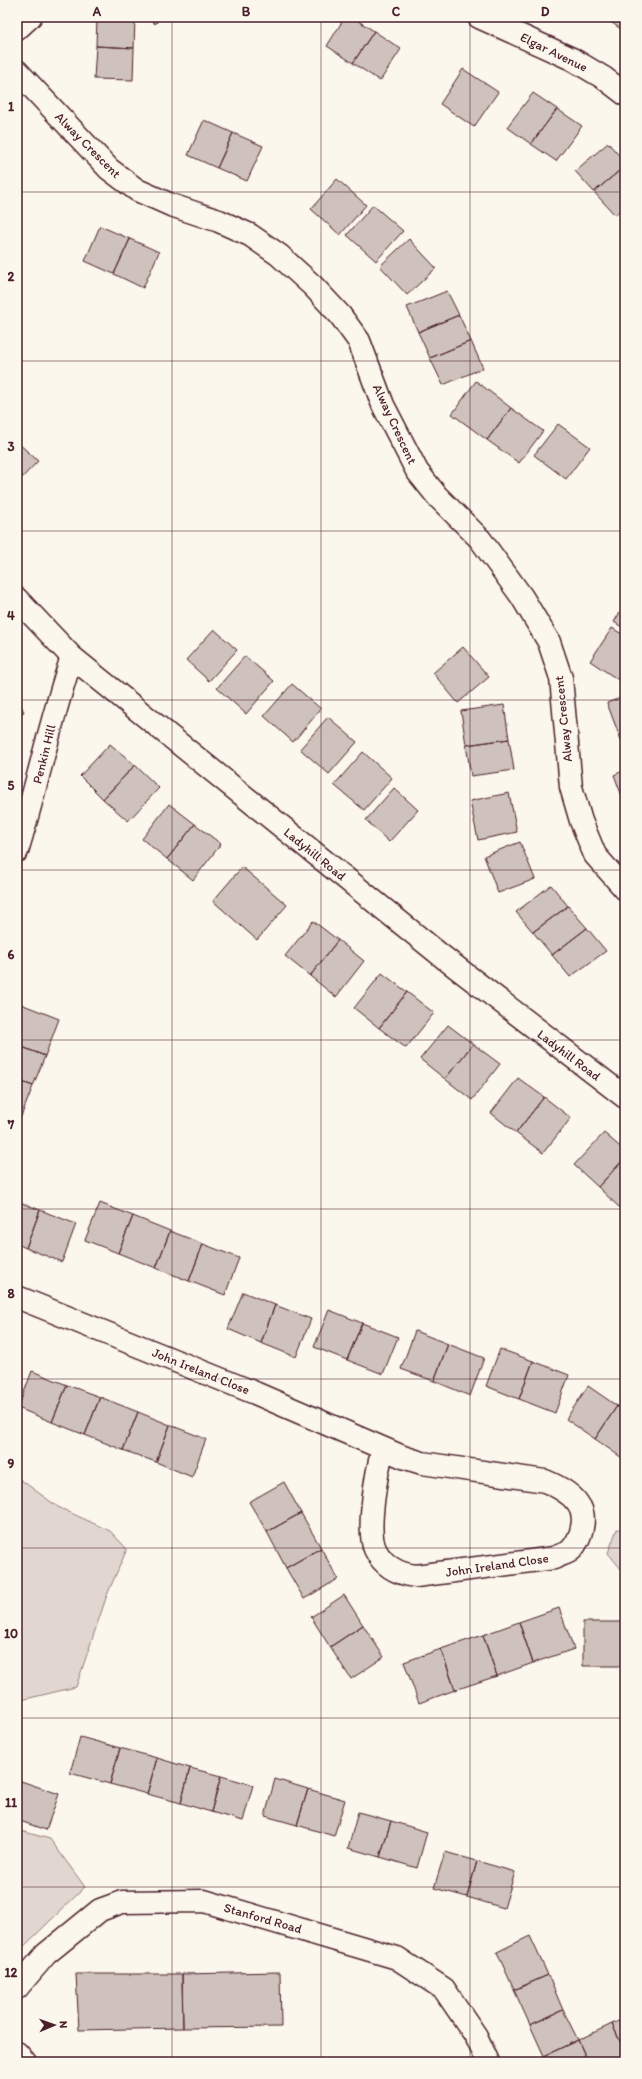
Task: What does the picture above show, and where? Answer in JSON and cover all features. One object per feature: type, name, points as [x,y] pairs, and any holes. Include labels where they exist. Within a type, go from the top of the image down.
[{"type":"street","points":[[17,29],[30,17]]},
{"type":"street","name":"Elgar Avenue","points":[[479,17],[572,59],[604,78],[625,94]]},
{"type":"street","name":"Alway Crescent","points":[[17,71],[109,169],[131,186],[171,205],[219,221],[250,236],[279,255],[313,286],[340,315],[359,341],[383,405],[417,471],[437,496],[480,539],[522,597],[549,642],[561,678],[571,787],[580,821],[595,855],[625,889]]},
{"type":"street","name":"Ladyhill Road","points":[[17,598],[72,657],[442,957],[625,1097]]},
{"type":"street","name":"Penkin Hill","points":[[17,851],[42,764],[57,701],[72,657]]},
{"type":"street","name":"John Ireland Close","points":[[17,1297],[422,1463],[546,1481],[562,1489],[579,1504],[583,1521],[580,1536],[570,1551],[554,1558],[416,1576],[402,1574],[384,1564],[374,1548],[373,1503],[377,1472],[383,1448]]},
{"type":"street","name":"Stanford Road","points":[[17,1988],[46,1954],[100,1910],[122,1902],[204,1901],[397,1958],[444,1990],[476,2036],[488,2062]]},
{"type":"street","points":[[17,2053],[25,2062]]},
{"type":"shaded area","points":[[17,1477],[58,1507],[110,1531],[127,1549],[107,1595],[76,1687],[17,1701]]},
{"type":"shaded area","points":[[617,1529],[625,1530],[625,1574],[608,1553]]},
{"type":"shaded area","points":[[17,1830],[50,1839],[85,1887],[17,1953]]},
{"type":"building","points":[[97,17],[135,17],[134,48],[96,46]]},
{"type":"building","points":[[149,17],[162,17],[155,24]]},
{"type":"building","points":[[345,17],[352,17],[374,31],[353,63],[327,46]]},
{"type":"building","points":[[603,17],[625,17],[625,22],[621,29]]},
{"type":"building","points":[[374,31],[401,49],[380,81],[353,63]]},
{"type":"building","points":[[96,46],[134,48],[133,80],[94,79]]},
{"type":"building","points":[[463,69],[498,92],[474,127],[440,104]]},
{"type":"building","points":[[533,93],[557,109],[531,144],[507,127]]},
{"type":"building","points":[[557,109],[582,126],[556,161],[531,144]]},
{"type":"building","points":[[204,120],[233,133],[217,168],[188,155]]},
{"type":"building","points":[[233,133],[263,146],[247,181],[217,168]]},
{"type":"building","points":[[608,143],[625,162],[625,166],[594,192],[575,171]]},
{"type":"building","points":[[17,149],[21,149],[17,184]]},
{"type":"building","points":[[625,166],[625,207],[615,215],[594,192]]},
{"type":"building","points":[[337,179],[366,205],[340,235],[311,209]]},
{"type":"building","points":[[373,205],[403,231],[376,261],[347,235]]},
{"type":"building","points":[[100,226],[130,239],[114,274],[85,261]]},
{"type":"building","points":[[130,239],[159,252],[143,288],[114,274]]},
{"type":"building","points":[[409,239],[436,268],[407,295],[380,266]]},
{"type":"building","points":[[447,291],[459,315],[418,332],[407,307]]},
{"type":"building","points":[[459,315],[471,341],[430,358],[418,332]]},
{"type":"building","points":[[471,341],[483,368],[443,385],[430,358]]},
{"type":"building","points":[[476,381],[511,408],[487,440],[452,414]]},
{"type":"building","points":[[511,408],[543,431],[519,463],[487,440]]},
{"type":"building","points":[[558,424],[590,447],[566,479],[534,455]]},
{"type":"building","points":[[17,442],[38,461],[17,483]]},
{"type":"building","points":[[625,604],[625,629],[614,622]]},
{"type":"building","points":[[612,628],[625,636],[623,683],[590,661]]},
{"type":"building","points":[[214,629],[237,650],[209,681],[186,660]]},
{"type":"building","points":[[463,647],[489,677],[458,703],[433,673]]},
{"type":"building","points":[[245,656],[274,681],[246,714],[217,688]]},
{"type":"building","points":[[292,684],[321,709],[293,742],[264,716]]},
{"type":"building","points":[[17,696],[24,712],[17,715]]},
{"type":"building","points":[[625,696],[625,733],[619,735],[607,703]]},
{"type":"building","points":[[504,705],[509,739],[466,745],[461,711]]},
{"type":"building","points":[[328,717],[357,742],[329,774],[300,749]]},
{"type":"building","points":[[625,733],[625,749],[619,735]]},
{"type":"building","points":[[509,739],[514,770],[471,776],[466,745]]},
{"type":"building","points":[[110,744],[135,765],[103,799],[80,776]]},
{"type":"building","points":[[363,752],[392,778],[364,810],[334,785]]},
{"type":"building","points":[[135,765],[159,788],[128,821],[103,799]]},
{"type":"building","points":[[625,770],[625,804],[614,775]]},
{"type":"building","points":[[394,788],[418,810],[389,842],[366,820]]},
{"type":"building","points":[[509,793],[517,832],[478,840],[470,801]]},
{"type":"building","points":[[169,804],[195,824],[167,859],[142,839]]},
{"type":"building","points":[[195,824],[221,844],[193,880],[167,859]]},
{"type":"building","points":[[520,842],[535,879],[498,893],[484,856]]},
{"type":"building","points":[[242,867],[287,905],[257,940],[213,901]]},
{"type":"building","points":[[551,885],[568,906],[533,932],[516,912]]},
{"type":"building","points":[[568,906],[587,928],[552,955],[533,932]]},
{"type":"building","points":[[313,921],[338,940],[310,976],[285,956]]},
{"type":"building","points":[[587,928],[606,951],[570,977],[552,955]]},
{"type":"building","points":[[338,940],[364,961],[336,997],[310,976]]},
{"type":"building","points":[[382,973],[407,992],[379,1028],[354,1008]]},
{"type":"building","points":[[407,992],[434,1013],[406,1048],[379,1028]]},
{"type":"building","points":[[21,1004],[59,1019],[45,1056],[17,1045],[17,1014]]},
{"type":"building","points":[[448,1025],[473,1044],[445,1079],[420,1059]]},
{"type":"building","points":[[473,1044],[500,1064],[472,1100],[445,1079]]},
{"type":"building","points":[[17,1045],[45,1056],[33,1086],[17,1080]]},
{"type":"building","points":[[518,1078],[544,1097],[516,1133],[491,1113]]},
{"type":"building","points":[[17,1080],[33,1086],[20,1119],[17,1118]]},
{"type":"building","points":[[544,1097],[571,1118],[543,1153],[516,1133]]},
{"type":"building","points":[[604,1133],[625,1151],[625,1158],[598,1187],[574,1165]]},
{"type":"building","points":[[625,1158],[625,1207],[622,1210],[598,1187]]},
{"type":"building","points":[[17,1201],[40,1210],[26,1248],[17,1244]]},
{"type":"building","points":[[100,1203],[133,1216],[118,1253],[85,1240]]},
{"type":"building","points":[[40,1210],[76,1224],[62,1262],[26,1248]]},
{"type":"building","points":[[133,1216],[170,1231],[156,1268],[118,1253]]},
{"type":"building","points":[[170,1231],[203,1244],[189,1281],[156,1268]]},
{"type":"building","points":[[203,1244],[239,1258],[225,1295],[189,1281]]},
{"type":"building","points":[[243,1292],[275,1305],[261,1343],[228,1329]]},
{"type":"building","points":[[275,1305],[311,1319],[296,1357],[261,1343]]},
{"type":"building","points":[[329,1310],[362,1323],[347,1360],[314,1347]]},
{"type":"building","points":[[362,1323],[398,1337],[383,1374],[347,1360]]},
{"type":"building","points":[[415,1331],[448,1344],[434,1381],[401,1369]]},
{"type":"building","points":[[448,1344],[484,1358],[470,1396],[434,1381]]},
{"type":"building","points":[[500,1349],[533,1361],[519,1399],[486,1386]]},
{"type":"building","points":[[533,1361],[569,1375],[555,1413],[519,1399]]},
{"type":"building","points":[[32,1371],[67,1385],[52,1422],[18,1408]]},
{"type":"building","points":[[67,1385],[100,1397],[85,1435],[52,1422]]},
{"type":"building","points":[[588,1386],[617,1406],[595,1439],[566,1419]]},
{"type":"building","points":[[100,1397],[138,1412],[123,1450],[85,1435]]},
{"type":"building","points":[[617,1406],[625,1412],[625,1460],[595,1439]]},
{"type":"building","points":[[138,1412],[170,1425],[156,1462],[123,1450]]},
{"type":"building","points":[[170,1425],[206,1439],[192,1477],[156,1462]]},
{"type":"building","points":[[284,1482],[301,1513],[267,1532],[249,1502]]},
{"type":"building","points":[[301,1513],[321,1548],[286,1568],[267,1532]]},
{"type":"building","points":[[321,1548],[338,1579],[304,1599],[286,1568]]},
{"type":"building","points":[[344,1595],[363,1625],[330,1647],[311,1617]]},
{"type":"building","points":[[559,1608],[574,1649],[533,1663],[519,1622]]},
{"type":"building","points":[[519,1622],[533,1663],[497,1676],[483,1635]]},
{"type":"building","points":[[583,1622],[625,1622],[625,1666],[583,1666]]},
{"type":"building","points":[[363,1625],[384,1657],[351,1679],[330,1647]]},
{"type":"building","points":[[483,1635],[497,1676],[455,1690],[441,1649]]},
{"type":"building","points":[[441,1649],[455,1690],[419,1703],[404,1662]]},
{"type":"building","points":[[80,1737],[120,1748],[110,1784],[70,1773]]},
{"type":"building","points":[[120,1748],[157,1758],[147,1794],[110,1784]]},
{"type":"building","points":[[157,1758],[190,1768],[181,1803],[147,1794]]},
{"type":"building","points":[[190,1768],[221,1776],[211,1812],[181,1803]]},
{"type":"building","points":[[221,1776],[253,1785],[243,1821],[211,1812]]},
{"type":"building","points":[[275,1779],[308,1789],[297,1825],[265,1816]]},
{"type":"building","points":[[17,1780],[21,1781],[17,1794]]},
{"type":"building","points":[[21,1781],[59,1794],[46,1830],[17,1820],[17,1794]]},
{"type":"building","points":[[308,1789],[345,1800],[334,1836],[297,1825]]},
{"type":"building","points":[[358,1812],[391,1821],[380,1857],[348,1848]]},
{"type":"building","points":[[391,1821],[427,1832],[417,1868],[380,1857]]},
{"type":"building","points":[[445,1852],[477,1861],[467,1897],[434,1888]]},
{"type":"building","points":[[477,1861],[515,1872],[504,1908],[467,1897]]},
{"type":"building","points":[[530,1936],[548,1975],[514,1990],[497,1952]]},
{"type":"building","points":[[280,1972],[281,2027],[183,2028],[182,1974]]},
{"type":"building","points":[[76,1974],[182,1974],[183,2028],[79,2030]]},
{"type":"building","points":[[548,1975],[563,2010],[530,2025],[514,1990]]},
{"type":"building","points":[[563,2010],[578,2040],[544,2056],[530,2025]]},
{"type":"building","points":[[625,2018],[625,2052],[612,2024]]},
{"type":"building","points":[[612,2024],[625,2052],[625,2057],[615,2062],[588,2062],[578,2040]]},
{"type":"building","points":[[578,2040],[588,2062],[547,2062],[544,2056]]}]
